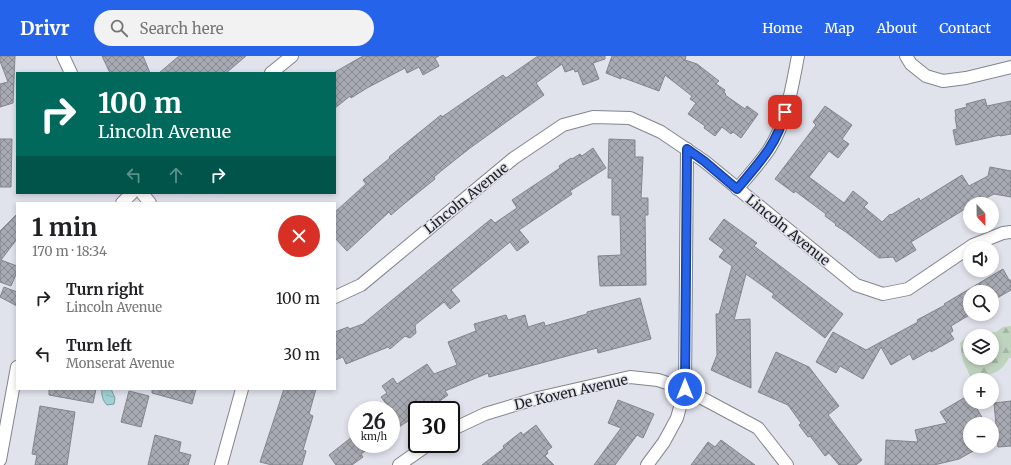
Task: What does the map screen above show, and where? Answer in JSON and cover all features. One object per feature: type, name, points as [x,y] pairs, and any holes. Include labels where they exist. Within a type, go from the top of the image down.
[{"type":"street","points":[[63,56],[71,72]]},
{"type":"street","points":[[272,72],[292,56]]},
{"type":"street","points":[[737,189],[770,149],[781,127],[793,83],[798,56]]},
{"type":"street","points":[[906,56],[911,64],[926,76],[943,81],[966,78],[1011,67]]},
{"type":"street","name":"Lincoln Avenue","points":[[336,297],[361,285],[514,158],[563,125],[594,117],[630,118],[661,132],[704,161],[856,285],[883,294],[908,289],[973,245],[1004,233],[1011,232]]},
{"type":"street","points":[[647,465],[664,442],[677,418],[685,389],[687,149]]},
{"type":"street","points":[[123,202],[131,194]]},
{"type":"street","points":[[143,194],[149,202]]},
{"type":"street","points":[[0,460],[16,372]]},
{"type":"street","name":"De Koven Avenue","points":[[460,426],[485,414],[538,398],[630,378],[658,380],[685,389],[758,428],[787,465]]},
{"type":"street","points":[[221,465],[242,390]]},
{"type":"street","points":[[399,465],[416,453]]},
{"type":"green space","points":[[1011,326],[1011,358],[1009,358],[1002,368],[993,373],[969,373],[965,365],[999,365],[999,330],[1003,327]]},
{"type":"green space","points":[[963,340],[963,361],[960,343]]},
{"type":"water","points":[[102,390],[111,390],[115,398],[114,404],[107,405],[102,396]]},
{"type":"building","points":[[0,56],[15,56],[13,103],[0,107],[0,84],[8,82],[0,61]]},
{"type":"building","points":[[102,56],[143,56],[150,72],[110,72]]},
{"type":"building","points":[[179,56],[246,56],[227,72],[160,72]]},
{"type":"building","points":[[363,56],[439,56],[435,58],[439,66],[423,75],[419,67],[407,73],[405,68],[351,98],[350,96],[336,107],[335,72]]},
{"type":"building","points":[[538,56],[605,56],[605,59],[593,63],[599,79],[583,85],[578,71],[575,72],[574,69],[565,72],[562,64],[536,83],[544,95],[470,148],[441,171],[434,177],[435,179],[391,215],[389,212],[347,251],[336,239],[336,211],[366,184],[363,180],[441,115],[442,117],[503,75],[506,78]]},
{"type":"building","points":[[612,56],[686,56],[685,60],[697,64],[719,81],[716,84],[725,90],[725,95],[745,109],[747,106],[758,114],[741,138],[733,132],[731,134],[722,127],[715,136],[704,128],[705,126],[688,114],[696,103],[690,99],[692,96],[665,75],[659,91],[621,77],[621,79],[606,73]]},
{"type":"building","points":[[985,99],[987,106],[1011,101],[1011,134],[956,145],[953,130],[957,129],[955,110],[967,107],[966,104]]},
{"type":"building","points":[[825,106],[852,125],[842,139],[849,144],[838,158],[829,151],[809,177],[844,203],[853,191],[868,203],[864,207],[882,222],[890,214],[891,215],[919,198],[920,201],[962,175],[969,186],[988,176],[990,167],[1011,171],[1011,197],[994,194],[988,197],[963,197],[963,210],[911,242],[916,250],[896,262],[893,257],[879,258],[835,225],[836,224],[825,216],[826,214],[795,191],[794,193],[775,179],[816,125],[813,122]]},
{"type":"building","points":[[0,139],[12,139],[11,187],[0,187]]},
{"type":"building","points":[[609,139],[635,140],[635,157],[643,157],[641,198],[648,198],[648,215],[645,215],[646,285],[600,286],[598,256],[621,255],[620,215],[612,215],[612,178],[608,178]]},
{"type":"building","points":[[593,148],[606,168],[570,191],[572,194],[519,230],[529,242],[517,251],[510,242],[451,290],[460,301],[450,309],[444,302],[415,325],[416,333],[410,338],[405,336],[390,349],[388,347],[346,364],[343,357],[336,360],[336,332],[363,324],[491,219],[495,223],[517,208],[512,200],[560,168],[559,166],[571,158],[572,159],[580,154],[582,156]]},
{"type":"building","points":[[16,215],[16,240],[1,260],[16,266],[16,274],[11,286],[0,282],[0,231]]},
{"type":"building","points":[[724,219],[757,243],[754,246],[843,314],[825,338],[772,297],[774,294],[746,274],[734,320],[750,319],[751,388],[711,370],[717,355],[716,314],[719,314],[732,266],[719,257],[724,250],[709,239]]},
{"type":"building","points":[[1003,269],[1009,280],[1011,280],[1011,290],[999,297],[999,285],[976,285],[990,277],[999,277],[999,271]]},
{"type":"building","points":[[4,287],[16,292],[16,305],[0,297]]},
{"type":"building","points":[[963,293],[963,319],[951,326],[953,331],[950,333],[954,339],[931,352],[931,350],[913,360],[910,354],[891,365],[881,347],[863,379],[840,366],[836,373],[816,362],[833,332],[866,350],[918,322],[917,320],[945,305],[944,304]]},
{"type":"building","points":[[640,298],[651,339],[598,353],[597,348],[489,377],[488,373],[445,391],[448,395],[440,401],[408,401],[408,421],[400,426],[400,401],[384,401],[381,397],[387,393],[382,386],[393,378],[397,384],[427,364],[434,374],[457,365],[448,342],[476,331],[474,324],[506,315],[508,320],[525,315],[528,327],[544,322],[545,326],[587,314],[587,312]]},
{"type":"building","points":[[776,352],[809,367],[839,406],[828,415],[862,460],[856,465],[839,465],[829,453],[825,456],[810,436],[808,437],[799,425],[801,423],[788,405],[758,392]]},
{"type":"building","points":[[49,390],[96,390],[93,403],[49,395]]},
{"type":"building","points":[[152,390],[196,390],[192,404],[152,393]]},
{"type":"building","points":[[284,390],[316,390],[309,414],[313,416],[303,450],[306,451],[302,465],[272,465],[260,462]]},
{"type":"building","points":[[129,391],[149,396],[141,427],[121,422]]},
{"type":"building","points":[[963,399],[963,409],[977,409],[982,417],[963,417],[963,453],[970,453],[959,459],[934,465],[885,465],[886,440],[918,442],[915,430],[947,423],[940,412]]},
{"type":"building","points":[[618,400],[654,414],[643,438],[637,435],[615,465],[594,465],[621,428],[608,423]]},
{"type":"building","points":[[1011,401],[1011,446],[999,447],[999,417],[995,417],[995,409],[999,409],[999,402]]},
{"type":"building","points":[[40,406],[75,412],[67,465],[35,465],[37,455],[32,454]]},
{"type":"building","points":[[536,425],[552,447],[547,451],[548,453],[545,456],[554,465],[482,465],[504,448],[503,446],[521,432],[523,435]]},
{"type":"building","points":[[155,435],[181,442],[179,452],[191,455],[188,465],[148,465]]},
{"type":"building","points":[[348,440],[348,453],[362,453],[361,454],[363,457],[352,465],[336,465],[329,455]]},
{"type":"building","points":[[721,440],[755,465],[691,465],[708,442],[715,447]]},
{"type":"route","points":[[685,389],[687,149],[704,161],[716,173],[737,189],[770,149],[781,127],[785,112]]}]
